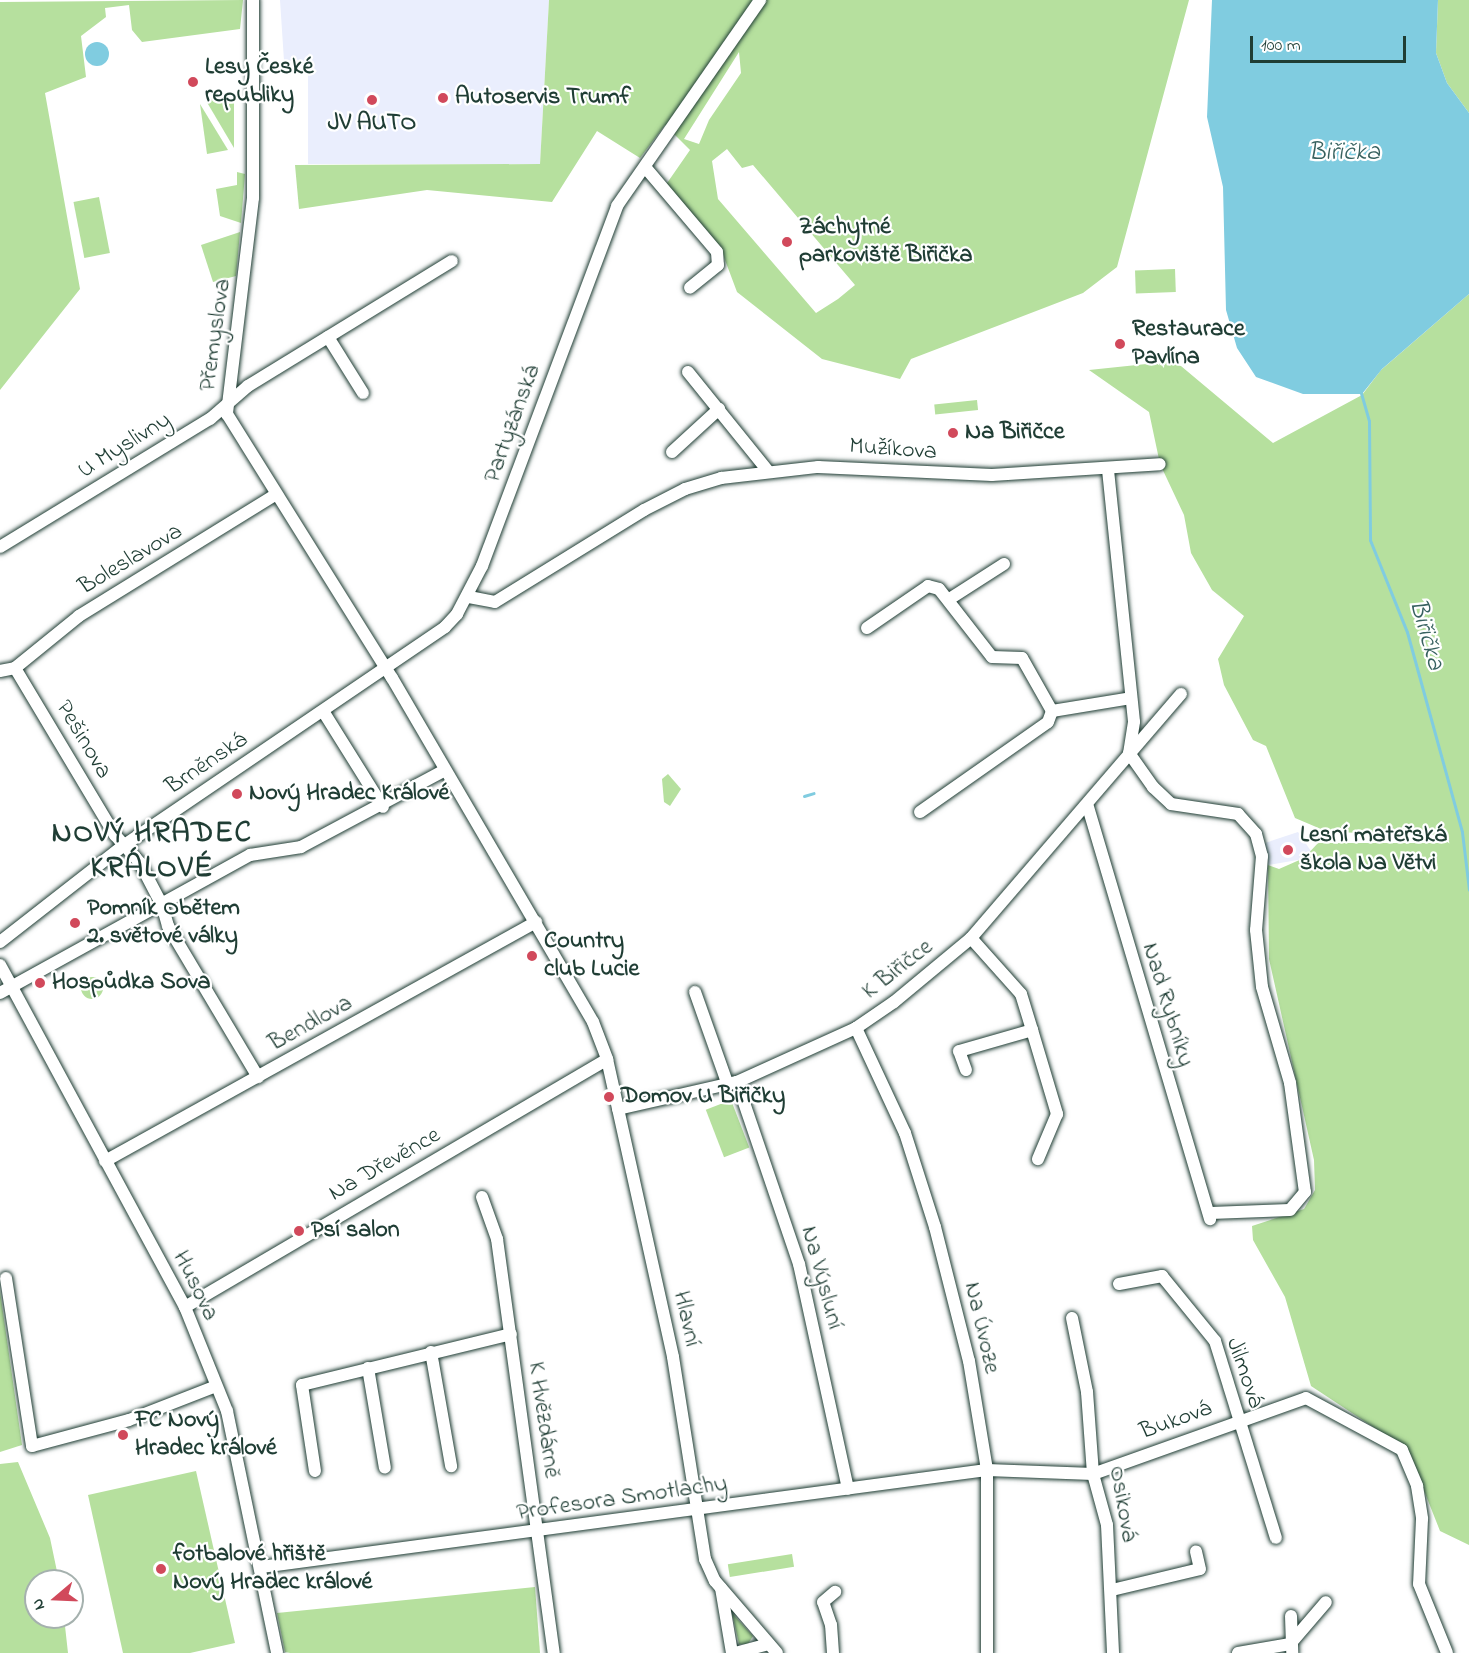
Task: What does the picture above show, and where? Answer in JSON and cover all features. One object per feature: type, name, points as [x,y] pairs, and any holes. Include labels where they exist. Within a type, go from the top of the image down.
[{"type":"street","name":"Přemyslova","points":[[253,0],[253,198],[228,400],[231,422],[384,668],[536,922]]},
{"type":"street","name":"Partyzánská","points":[[384,668],[445,627],[469,597],[617,206],[760,0]]},
{"type":"street","points":[[645,167],[717,252],[718,265],[690,288]]},
{"type":"street","name":"U Myslivny","points":[[0,547],[210,419],[228,400],[452,261]]},
{"type":"street","points":[[328,337],[363,393]]},
{"type":"street","points":[[688,372],[768,471]]},
{"type":"street","points":[[672,452],[720,409]]},
{"type":"street","name":"Mužíkova","points":[[469,597],[495,602],[685,489],[768,471],[842,467],[992,475],[1108,470],[1160,464]]},
{"type":"street","points":[[1108,470],[1131,698],[1129,753]]},
{"type":"street","name":"Boleslavova","points":[[15,668],[79,616],[275,495]]},
{"type":"street","points":[[951,598],[1004,564]]},
{"type":"street","points":[[867,628],[928,586],[951,598],[992,657],[1022,658],[1052,711],[1048,722],[920,812]]},
{"type":"street","points":[[0,671],[15,668]]},
{"type":"street","name":"Pešinova","points":[[15,668],[123,846],[140,863],[162,905],[168,926],[258,1077]]},
{"type":"street","name":"Brněnská","points":[[0,942],[123,846],[384,668]]},
{"type":"street","name":"K Biřičce","points":[[618,1109],[732,1084],[856,1028],[971,938],[1088,807],[1129,753],[1180,694]]},
{"type":"street","points":[[1052,711],[1131,698]]},
{"type":"street","points":[[324,711],[383,807]]},
{"type":"street","name":"Nad Rybníky","points":[[1088,807],[1210,1217],[1290,1210],[1305,1192],[1290,1083],[1262,987],[1256,930],[1261,878],[1260,842],[1249,824],[1226,810],[1171,804],[1153,788],[1129,753]]},
{"type":"street","points":[[0,993],[265,850],[301,847],[383,807],[445,770]]},
{"type":"street","name":"Hlavní","points":[[536,922],[593,1022],[607,1059],[673,1357],[705,1559],[721,1587],[773,1649]]},
{"type":"street","name":"Bendlova","points":[[105,1161],[536,922]]},
{"type":"street","points":[[971,938],[1021,994],[1032,1030],[1057,1114],[1038,1159]]},
{"type":"street","name":"Husova","points":[[0,965],[185,1307],[216,1386],[235,1443],[277,1653]]},
{"type":"street","name":"Na Výsluní","points":[[695,993],[732,1084],[799,1264],[848,1489]]},
{"type":"street","name":"Na Úvoze","points":[[856,1028],[905,1133],[935,1227],[969,1361],[987,1470],[987,1653]]},
{"type":"street","points":[[966,1070],[959,1051],[1032,1030]]},
{"type":"street","name":"Na Dřevěnce","points":[[185,1307],[607,1059]]},
{"type":"street","name":"K Hvězdárně","points":[[482,1197],[496,1239],[555,1653]]},
{"type":"street","name":"Jilmová","points":[[1119,1284],[1162,1276],[1215,1341],[1276,1538]]},
{"type":"street","points":[[6,1278],[32,1446],[129,1420],[216,1386]]},
{"type":"street","name":"Osiková","points":[[1072,1318],[1087,1392],[1093,1474],[1107,1525],[1112,1590],[1113,1653]]},
{"type":"street","name":"K Hvězdárně","points":[[315,1471],[302,1385],[511,1334]]},
{"type":"street","points":[[431,1352],[451,1466]]},
{"type":"street","points":[[368,1368],[385,1468]]},
{"type":"street","name":"Buková","points":[[987,1470],[1093,1474],[1306,1398],[1402,1450],[1417,1486],[1422,1519],[1419,1584],[1447,1653]]},
{"type":"street","name":"Profesora Smotlachy","points":[[261,1567],[987,1470]]},
{"type":"street","points":[[1112,1590],[1200,1569],[1196,1551]]},
{"type":"street","name":"Hlavní","points":[[721,1587],[733,1653],[773,1649]]},
{"type":"street","points":[[833,1653],[831,1624],[823,1602],[835,1592]]},
{"type":"street","points":[[1238,1653],[1291,1648],[1326,1602]]},
{"type":"street","points":[[1291,1616],[1291,1648]]},
{"type":"shaded area","points":[[280,0],[549,0],[540,164],[308,164],[308,61],[284,61]]},
{"type":"shaded area","name":"Lesní mateřská škola Na Větvi","points":[[1298,832],[1315,857],[1268,865],[1265,843]]},
{"type":"green space","points":[[243,0],[240,29],[142,42],[132,30],[129,5],[105,8],[106,17],[81,36],[86,77],[45,93],[80,289],[0,390],[0,2]]},
{"type":"green space","points":[[549,0],[1189,0],[1117,267],[1083,293],[911,359],[900,379],[822,359],[737,292],[722,252],[665,186],[690,150],[665,125],[640,158],[597,131],[552,202],[427,190],[299,209],[295,165],[540,164]],"holes":[[[739,52],[741,73],[709,120],[699,144],[684,139]],[[727,149],[742,168],[753,165],[855,285],[816,313],[718,199],[712,161]]]},
{"type":"green space","points":[[1438,0],[1469,0],[1469,113],[1447,83],[1436,53]]},
{"type":"green space","points":[[234,96],[234,148],[205,99]]},
{"type":"green space","points":[[200,104],[228,150],[207,154]]},
{"type":"green space","points":[[237,172],[245,174],[241,223],[220,216],[216,189],[237,185]]},
{"type":"green space","points":[[99,197],[110,253],[84,258],[73,202]]},
{"type":"green space","points":[[240,232],[236,276],[213,282],[201,245]]},
{"type":"green space","points":[[1175,269],[1176,292],[1136,293],[1135,270]]},
{"type":"green space","points":[[1469,294],[1469,1545],[1440,1531],[1408,1450],[1311,1386],[1285,1297],[1253,1240],[1252,1226],[1304,1209],[1315,1190],[1314,1160],[1269,959],[1268,865],[1279,869],[1304,858],[1318,843],[1444,843],[1446,835],[1328,832],[1295,818],[1266,746],[1253,740],[1224,685],[1218,659],[1244,616],[1212,590],[1191,553],[1184,515],[1160,464],[1149,412],[1089,370],[1175,361],[1273,443],[1362,395],[1381,370]]},
{"type":"green space","points":[[977,400],[978,410],[935,414],[934,404]]},
{"type":"green space","points":[[668,774],[681,789],[670,806],[664,802],[662,779]]},
{"type":"green space","points":[[92,977],[102,984],[103,988],[96,998],[92,999],[82,992],[81,988],[88,978]]},
{"type":"green space","points":[[731,1100],[749,1148],[724,1157],[706,1110]]},
{"type":"green space","points":[[0,1291],[22,1445],[0,1452]]},
{"type":"green space","points":[[18,1462],[50,1538],[56,1569],[24,1569],[24,1629],[65,1629],[68,1653],[0,1653],[0,1464]]},
{"type":"green space","name":"fotbalové hřiště Nový Hradec králové","points":[[196,1471],[235,1643],[190,1653],[123,1653],[88,1495]]},
{"type":"green space","points":[[792,1554],[794,1567],[730,1577],[728,1564]]},
{"type":"green space","points":[[535,1587],[540,1653],[290,1653],[285,1652],[277,1613]]},
{"type":"green space","points":[[732,1613],[753,1636],[748,1644],[739,1644]]},
{"type":"water","name":"Biřička","points":[[1212,0],[1438,0],[1436,53],[1447,83],[1469,113],[1469,294],[1382,369],[1362,394],[1303,394],[1256,377],[1237,348],[1226,310],[1223,187],[1207,117]]},
{"type":"water","points":[[97,42],[102,43],[108,49],[108,59],[102,65],[97,66],[92,65],[86,59],[85,54],[86,49],[92,43]]},
{"type":"waterway","name":"Biřička","points":[[1361,393],[1369,421],[1370,540],[1407,632],[1462,832],[1469,890]]},
{"type":"waterway","points":[[804,796],[814,793]]},
{"type":"place","name":"Lesy České republiky","points":[[193,82]]},
{"type":"place","name":"Autoservis Trumf","points":[[443,98]]},
{"type":"place","name":"JV AUTO","points":[[372,100]]},
{"type":"place","name":"Záchytné parkoviště Biřička","points":[[787,242]]},
{"type":"place","name":"Restaurace Pavlína","points":[[1120,344]]},
{"type":"place","name":"Na Biřičce","points":[[953,433]]},
{"type":"place","name":"Nový Hradec Králové","points":[[237,794]]},
{"type":"place","name":"Lesní mateřská škola Na Větvi","points":[[1288,850]]},
{"type":"place","name":"Pomník Obětem 2. světové války","points":[[75,923]]},
{"type":"place","name":"Country club Lucie","points":[[532,956]]},
{"type":"place","name":"Hospůdka Sova","points":[[40,983]]},
{"type":"place","name":"Domov U Biřičky","points":[[609,1097]]},
{"type":"place","name":"Psí salon","points":[[299,1231]]},
{"type":"place","name":"FC Nový Hradec králové","points":[[123,1435]]},
{"type":"place","name":"fotbalové hřiště Nový Hradec králové","points":[[161,1569]]},
{"type":"district","name":"NOVÝ HRADEC KRÁLOVÉ","points":[[152,851]]}]
